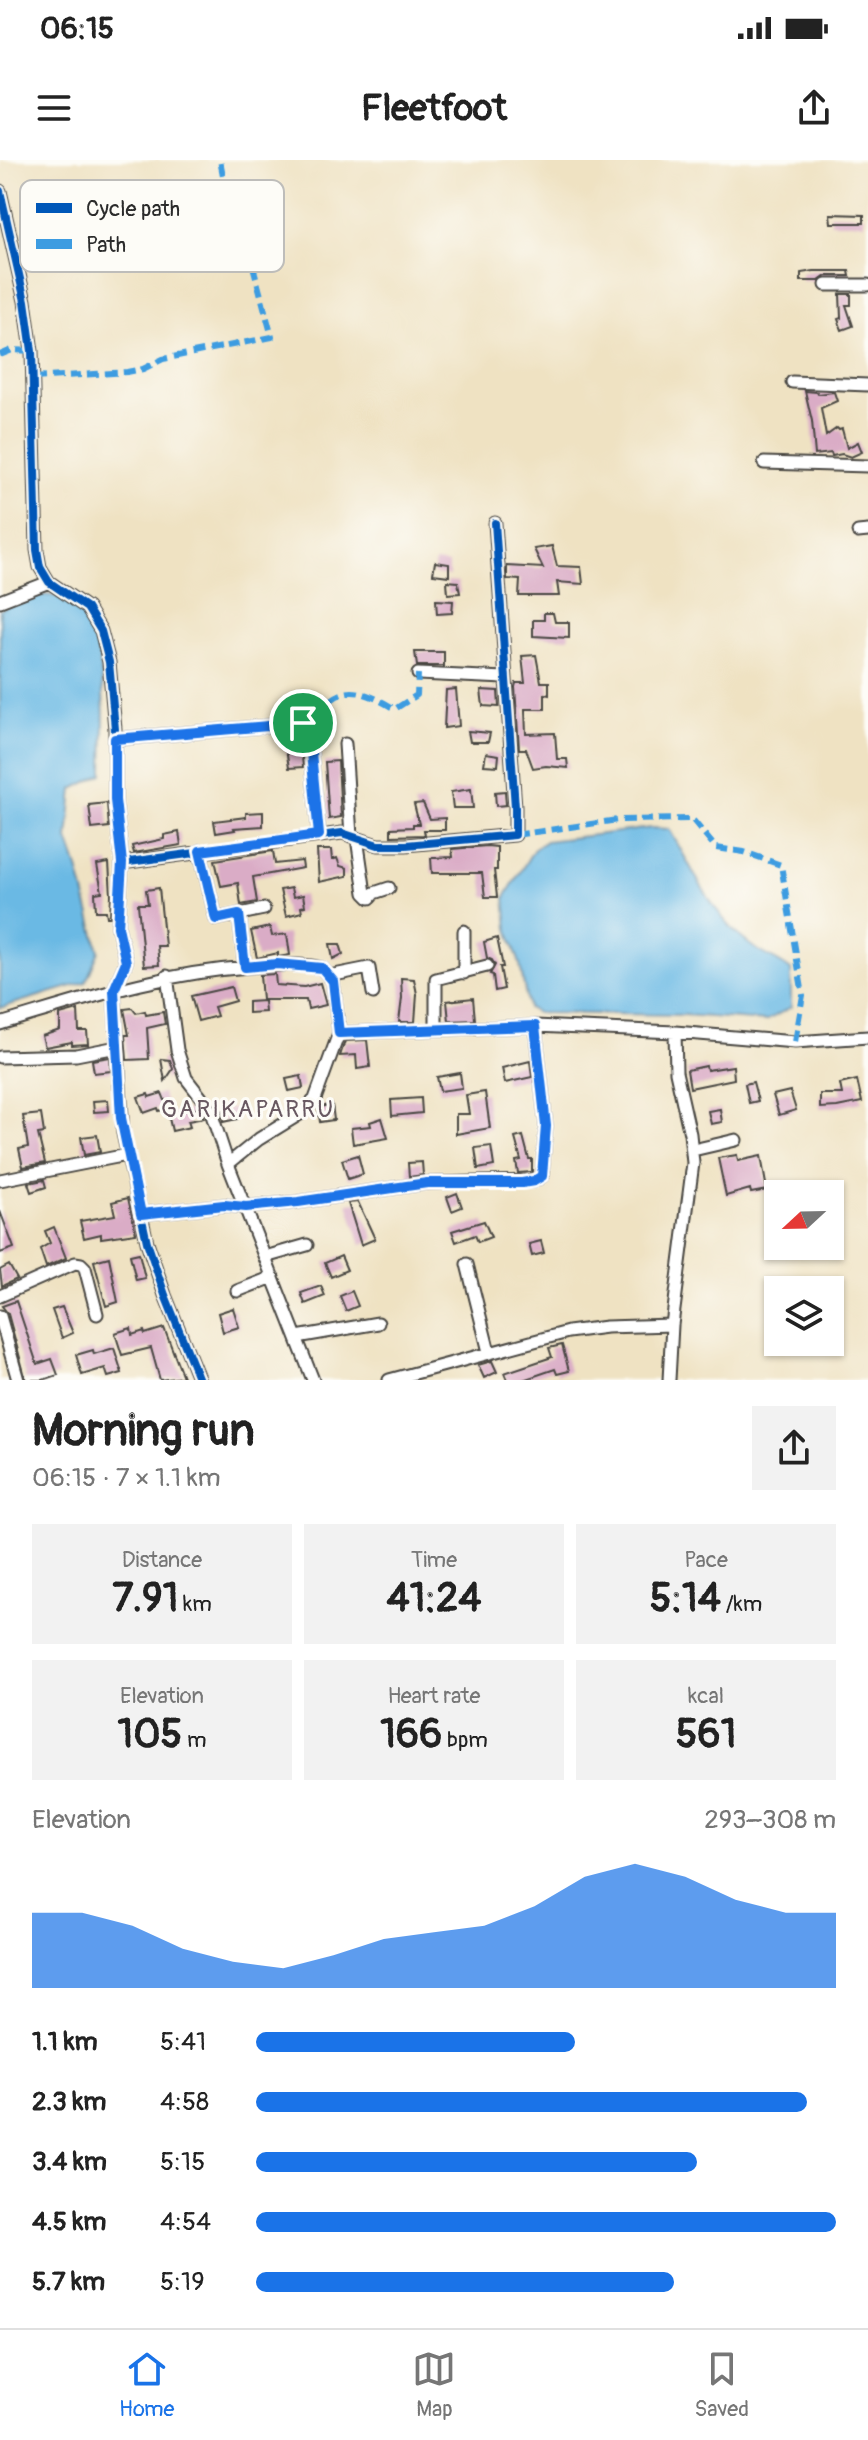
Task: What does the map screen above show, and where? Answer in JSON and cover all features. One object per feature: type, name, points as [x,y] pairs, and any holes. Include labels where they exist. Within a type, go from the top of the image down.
[{"type":"street","points":[[0,191],[25,301],[32,351],[40,567],[49,582],[87,608],[101,631],[109,662],[115,739],[115,800],[122,863],[118,927],[126,962],[114,990],[121,1118],[127,1155],[165,1295],[199,1380]]},
{"type":"street","points":[[826,285],[868,285]]},
{"type":"street","points":[[792,382],[868,385]]},
{"type":"street","points":[[764,463],[868,466]]},
{"type":"street","points":[[122,863],[342,833],[378,845],[515,835],[495,523]]},
{"type":"street","points":[[0,601],[49,582]]},
{"type":"street","points":[[418,674],[505,678]]},
{"type":"street","points":[[115,739],[303,723],[309,732],[319,835]]},
{"type":"street","points":[[345,744],[354,837],[365,893],[370,898],[374,893],[389,888]]},
{"type":"street","points":[[200,851],[216,919],[264,909]]},
{"type":"street","points":[[239,914],[245,967]]},
{"type":"street","points":[[464,931],[464,973]]},
{"type":"street","points":[[436,1029],[436,979],[487,966]]},
{"type":"street","points":[[0,1024],[167,976],[245,967],[322,968],[333,981],[339,1033],[315,1099],[303,1112],[259,1139],[228,1164]]},
{"type":"street","points":[[329,976],[369,968],[373,993]]},
{"type":"street","points":[[167,976],[177,1050],[186,1078],[210,1109],[228,1164],[313,1380]]},
{"type":"street","points":[[339,1033],[535,1026],[675,1032],[795,1042],[868,1037]]},
{"type":"street","points":[[141,1214],[224,1205],[246,1207],[427,1183],[534,1181],[542,1176],[546,1126],[535,1026]]},
{"type":"street","points":[[669,1380],[672,1325],[693,1150],[676,1072],[675,1032]]},
{"type":"street","points":[[0,1057],[76,1055],[117,1047]]},
{"type":"street","points":[[693,1150],[736,1140]]},
{"type":"street","points":[[0,1180],[127,1155]]},
{"type":"street","points":[[265,1257],[307,1245]]},
{"type":"street","points":[[0,1296],[75,1263],[81,1264],[85,1268],[97,1314]]},
{"type":"street","points":[[467,1264],[489,1352]]},
{"type":"street","points":[[237,1291],[273,1277]]},
{"type":"street","points":[[0,1316],[5,1352],[18,1380]]},
{"type":"street","points":[[297,1337],[378,1323]]},
{"type":"street","points":[[389,1380],[588,1328],[672,1325]]},
{"type":"water","points":[[25,596],[56,596],[75,606],[88,623],[96,647],[103,702],[103,774],[73,789],[68,839],[99,951],[86,982],[0,1008],[0,610]]},
{"type":"water","points":[[651,828],[669,829],[705,893],[739,936],[791,970],[791,1007],[766,1021],[683,1015],[537,1013],[528,1008],[520,964],[508,929],[505,897],[534,849],[546,841]]},
{"type":"building","points":[[830,214],[864,215],[864,223],[831,223]]},
{"type":"building","points":[[849,271],[850,276],[826,276],[819,281],[801,281],[801,273]]},
{"type":"building","points":[[840,294],[851,294],[851,305],[846,305],[853,326],[842,330],[838,319],[841,318]]},
{"type":"building","points":[[805,391],[818,394],[834,392],[837,401],[821,408],[826,436],[837,428],[842,429],[847,448],[858,442],[862,452],[851,457],[842,454],[832,456],[831,453],[815,455]]},
{"type":"building","points":[[552,546],[557,566],[581,567],[583,584],[557,582],[559,596],[519,596],[520,580],[507,579],[507,566],[543,568],[534,549]]},
{"type":"building","points":[[435,562],[449,564],[449,576],[433,574]]},
{"type":"building","points":[[447,581],[458,582],[460,593],[448,594]]},
{"type":"building","points":[[436,600],[453,601],[452,613],[437,614]]},
{"type":"building","points":[[544,613],[553,613],[555,622],[569,622],[569,638],[533,636],[533,620],[544,620]]},
{"type":"building","points":[[415,652],[444,652],[444,666],[417,666]]},
{"type":"building","points":[[536,655],[541,682],[549,682],[549,695],[545,694],[545,709],[525,709],[526,734],[555,733],[557,759],[567,759],[568,768],[533,768],[526,749],[519,749],[515,687],[516,683],[525,683],[522,656]]},
{"type":"building","points":[[456,689],[459,726],[444,728],[446,690]]},
{"type":"building","points":[[481,690],[498,691],[499,707],[483,706]]},
{"type":"building","points":[[468,731],[490,733],[488,742],[470,742]]},
{"type":"building","points":[[301,747],[303,767],[289,768],[286,749]]},
{"type":"building","points":[[486,753],[499,755],[498,766],[484,765]]},
{"type":"building","points":[[338,761],[341,817],[329,819],[325,762]]},
{"type":"building","points":[[471,789],[473,808],[453,808],[451,792]]},
{"type":"building","points":[[505,791],[506,805],[496,806],[495,792]]},
{"type":"building","points":[[107,803],[109,827],[92,829],[89,805]]},
{"type":"building","points":[[423,803],[430,819],[445,818],[445,830],[424,830],[425,835],[391,836],[391,828],[419,824],[414,804]]},
{"type":"building","points":[[263,812],[263,826],[216,833],[214,821]]},
{"type":"building","points":[[179,832],[181,845],[134,853],[132,846],[164,839],[164,835]]},
{"type":"building","points":[[497,847],[497,870],[494,870],[497,897],[485,897],[482,873],[432,873],[431,858],[453,857],[452,849]]},
{"type":"building","points":[[317,850],[331,850],[332,860],[337,858],[340,866],[347,868],[347,876],[319,882]]},
{"type":"building","points":[[273,851],[275,864],[302,861],[303,868],[253,877],[257,902],[241,905],[238,883],[221,886],[215,860]]},
{"type":"building","points":[[109,863],[111,895],[110,917],[107,917],[106,911],[96,911],[95,893],[102,892],[97,865]]},
{"type":"building","points":[[159,888],[165,946],[157,946],[159,965],[144,966],[138,904],[148,904],[146,890]]},
{"type":"building","points":[[291,888],[293,897],[303,895],[305,906],[301,907],[302,912],[286,916],[280,890]]},
{"type":"building","points":[[270,927],[272,936],[287,934],[290,955],[278,957],[278,953],[257,958],[251,931]]},
{"type":"building","points":[[497,938],[504,989],[495,991],[493,975],[490,974],[495,965],[487,958],[484,942]]},
{"type":"building","points":[[330,944],[340,944],[343,954],[333,959]]},
{"type":"building","points":[[275,974],[276,985],[304,987],[320,983],[326,1005],[308,1009],[306,1000],[262,1000],[260,975]]},
{"type":"building","points":[[401,978],[414,979],[417,994],[415,1022],[399,1022]]},
{"type":"building","points":[[231,987],[235,1001],[214,1007],[217,1016],[198,1021],[191,996]]},
{"type":"building","points":[[473,998],[475,1020],[449,1021],[447,1001]]},
{"type":"building","points":[[264,1001],[265,1012],[248,1013],[248,1002]]},
{"type":"building","points":[[132,1008],[136,1013],[145,1011],[146,1015],[163,1012],[165,1024],[147,1028],[149,1059],[127,1060],[125,1035],[129,1035],[124,1009]]},
{"type":"building","points":[[78,1010],[79,1031],[87,1031],[88,1044],[72,1045],[72,1042],[45,1047],[42,1036],[60,1030],[60,1015]]},
{"type":"building","points":[[367,1040],[370,1067],[357,1069],[356,1055],[340,1056],[345,1041]]},
{"type":"building","points":[[110,1057],[111,1071],[94,1073],[92,1060]]},
{"type":"building","points":[[161,1059],[170,1060],[173,1069],[165,1081]]},
{"type":"building","points":[[530,1061],[532,1077],[505,1083],[502,1068]]},
{"type":"building","points":[[706,1066],[707,1070],[733,1066],[734,1079],[690,1088],[687,1070]]},
{"type":"building","points":[[460,1073],[462,1088],[440,1091],[437,1077]]},
{"type":"building","points":[[301,1076],[303,1088],[289,1091],[286,1079]]},
{"type":"building","points":[[857,1080],[862,1102],[820,1108],[820,1094],[842,1094],[840,1084]]},
{"type":"building","points":[[753,1082],[758,1101],[749,1103],[745,1084]]},
{"type":"building","points":[[790,1091],[796,1110],[779,1115],[773,1095]]},
{"type":"building","points":[[485,1092],[490,1128],[456,1134],[456,1114],[469,1114],[466,1095]]},
{"type":"building","points":[[162,1093],[168,1108],[144,1113],[138,1097]]},
{"type":"building","points":[[421,1098],[422,1113],[392,1116],[391,1100]]},
{"type":"building","points":[[108,1100],[109,1111],[94,1112],[93,1101]]},
{"type":"building","points":[[332,1104],[334,1120],[320,1122],[318,1108]]},
{"type":"building","points":[[198,1108],[204,1118],[188,1121],[190,1127],[172,1131],[168,1114]]},
{"type":"building","points":[[234,1108],[237,1119],[223,1122],[221,1111]]},
{"type":"building","points":[[720,1109],[722,1122],[711,1124],[708,1111]]},
{"type":"building","points":[[41,1114],[44,1133],[38,1134],[45,1163],[23,1167],[19,1149],[28,1147],[23,1116]]},
{"type":"building","points":[[382,1118],[388,1138],[353,1144],[351,1128],[371,1126],[370,1122]]},
{"type":"building","points":[[97,1135],[100,1152],[84,1155],[81,1137]]},
{"type":"building","points":[[523,1136],[529,1159],[532,1159],[532,1172],[518,1173],[516,1161],[521,1160],[515,1138]]},
{"type":"building","points":[[491,1146],[494,1166],[478,1169],[475,1148]]},
{"type":"building","points":[[358,1155],[363,1174],[348,1179],[342,1160]]},
{"type":"building","points":[[737,1155],[738,1161],[761,1156],[764,1191],[751,1193],[750,1189],[726,1196],[718,1158]]},
{"type":"building","points":[[422,1162],[423,1175],[409,1177],[408,1163]]},
{"type":"building","points":[[44,1180],[46,1187],[31,1192],[28,1183]]},
{"type":"building","points":[[457,1193],[462,1207],[452,1211],[447,1197]]},
{"type":"building","points":[[128,1198],[136,1233],[84,1238],[80,1221],[115,1215],[112,1202]]},
{"type":"building","points":[[358,1202],[375,1239],[361,1245],[348,1203]]},
{"type":"building","points":[[0,1211],[14,1248],[0,1253]]},
{"type":"building","points":[[484,1221],[491,1237],[478,1242],[475,1235],[456,1242],[452,1231]]},
{"type":"building","points":[[54,1227],[66,1258],[46,1267],[40,1249],[50,1243],[45,1231]]},
{"type":"building","points":[[541,1241],[544,1253],[532,1256],[529,1244]]},
{"type":"building","points":[[139,1253],[145,1278],[136,1280],[130,1255]]},
{"type":"building","points":[[341,1256],[347,1270],[331,1277],[325,1263]]},
{"type":"building","points":[[109,1257],[118,1302],[106,1306],[94,1261]]},
{"type":"building","points":[[9,1265],[17,1279],[2,1286],[0,1270]]},
{"type":"building","points":[[321,1286],[325,1296],[305,1304],[301,1293]]},
{"type":"building","points":[[352,1291],[358,1306],[346,1311],[340,1296]]},
{"type":"building","points":[[16,1301],[37,1364],[52,1359],[58,1375],[43,1380],[26,1380],[8,1314],[2,1306]]},
{"type":"building","points":[[62,1307],[73,1333],[62,1338],[52,1310]]},
{"type":"building","points":[[233,1308],[239,1327],[223,1332],[218,1313]]},
{"type":"building","points":[[131,1328],[132,1335],[164,1328],[183,1377],[160,1380],[151,1348],[122,1355],[115,1333]]},
{"type":"building","points":[[562,1345],[569,1371],[557,1374],[555,1369],[523,1380],[507,1380],[504,1373],[552,1357],[549,1348]]},
{"type":"building","points":[[114,1348],[122,1373],[108,1377],[105,1368],[82,1375],[76,1355]]},
{"type":"building","points":[[492,1361],[497,1372],[484,1378],[478,1365]]},
{"type":"marked path","points":[[220,160],[224,180]]},
{"type":"marked path","points":[[33,378],[127,372],[143,369],[163,359],[272,337],[255,272]]},
{"type":"marked path","points":[[0,355],[12,350],[32,351]]},
{"type":"marked path","points":[[306,726],[327,703],[345,693],[366,694],[395,709],[417,695],[418,674]]},
{"type":"marked path","points":[[515,835],[618,820],[692,819],[716,848],[744,852],[781,865],[803,995],[795,1042]]},
{"type":"cycle path","points":[[0,191],[25,301],[32,351],[40,567],[49,582],[87,608],[101,631],[109,662],[115,729],[115,800],[122,863],[118,927],[126,962],[114,990],[123,1133],[147,1242],[199,1380]]},
{"type":"cycle path","points":[[122,863],[342,833],[378,845],[515,835],[495,523]]},
{"type":"district","name":"GARIKAPARRU","points":[[248,1109]]},
{"type":"route","points":[[303,723],[309,732],[319,835],[200,851],[216,919],[239,914],[245,967],[277,964],[322,968],[333,981],[339,1033],[535,1026],[546,1126],[542,1176],[522,1183],[427,1183],[298,1202],[246,1207],[224,1205],[141,1214],[121,1118],[114,990],[126,962],[118,927],[122,863],[115,800],[115,739],[303,723]]}]
